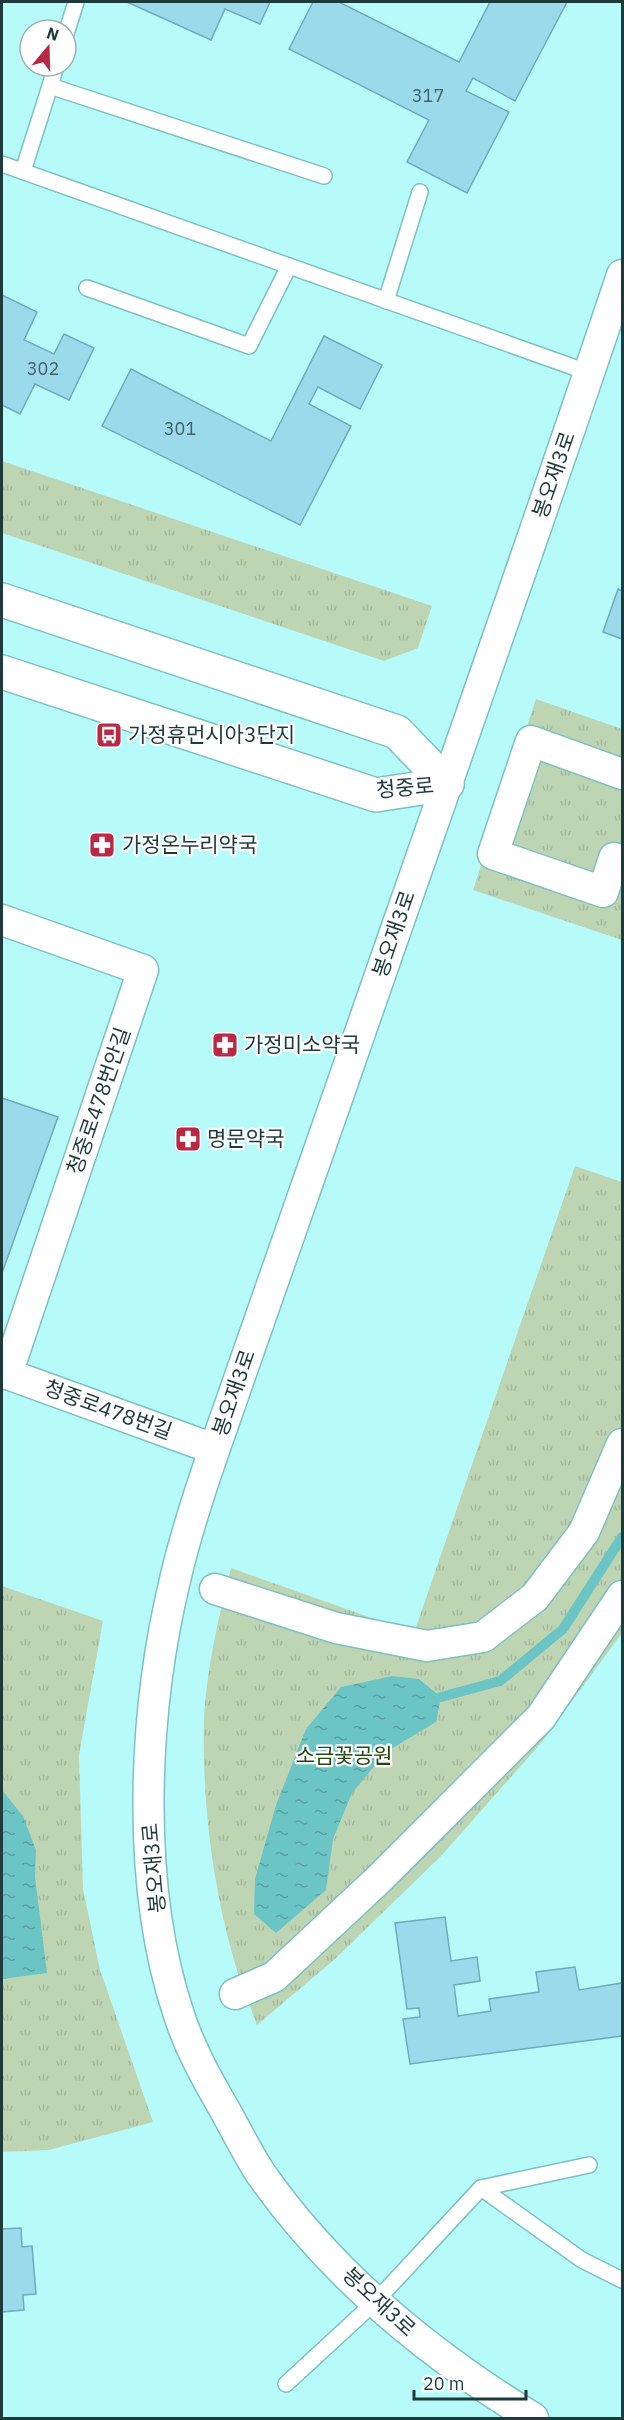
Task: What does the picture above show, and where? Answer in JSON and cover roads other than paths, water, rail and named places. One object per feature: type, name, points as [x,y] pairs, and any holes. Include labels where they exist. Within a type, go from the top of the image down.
[{"type":"street","name":"봉오재3로","points":[[533,2418],[480,2386],[423,2343],[376,2301],[306,2231],[260,2172],[202,2070],[179,2016],[161,1946],[148,1837],[152,1716],[175,1576],[214,1449],[590,373],[622,275]]},
{"type":"street","name":"청중로","points":[[2,600],[397,732],[447,784]]},
{"type":"street","name":"청중로","points":[[2,672],[376,795],[447,784]]},
{"type":"street","points":[[622,774],[520,738],[482,850],[603,892],[614,858],[622,862]]},
{"type":"street","name":"청중로478번안길","points":[[2,920],[143,970],[4,1373]]},
{"type":"street","name":"청중로478번길","points":[[4,1373],[214,1449]]},
{"type":"street","points":[[215,1589],[336,1628],[427,1646],[483,1637],[535,1598],[584,1532],[614,1480],[622,1444]]},
{"type":"street","points":[[235,1994],[274,1977],[378,1880],[541,1716],[622,1596]]},
{"type":"lane","points":[[71,18],[76,2]]},
{"type":"lane","points":[[23,171],[52,78]]},
{"type":"lane","points":[[50,86],[324,176]]},
{"type":"lane","points":[[2,164],[590,373]]},
{"type":"lane","points":[[386,300],[420,192]]},
{"type":"lane","points":[[87,288],[249,346],[289,266]]},
{"type":"lane","points":[[286,2384],[376,2301],[481,2188],[588,2165]]},
{"type":"lane","points":[[481,2188],[582,2260],[622,2280]]},
{"type":"water","points":[[392,1676],[419,1679],[441,1697],[436,1722],[386,1752],[352,1793],[333,1839],[326,1890],[276,1933],[254,1914],[255,1879],[276,1805],[306,1729],[341,1687]]},
{"type":"water","points":[[2,1790],[23,1816],[36,1850],[35,1877],[47,1973],[2,1979]]},
{"type":"waterway","points":[[441,1697],[500,1681],[563,1629],[622,1537]]},
{"type":"place","name":"가정휴먼시아3단지","points":[[109,735]]},
{"type":"place","name":"가정온누리약국","points":[[102,845]]},
{"type":"place","name":"가정미소약국","points":[[225,1045]]},
{"type":"place","name":"명문약국","points":[[188,1139]]},
{"type":"park label","name":"소금꽃공원","points":[[344,1756]]}]
